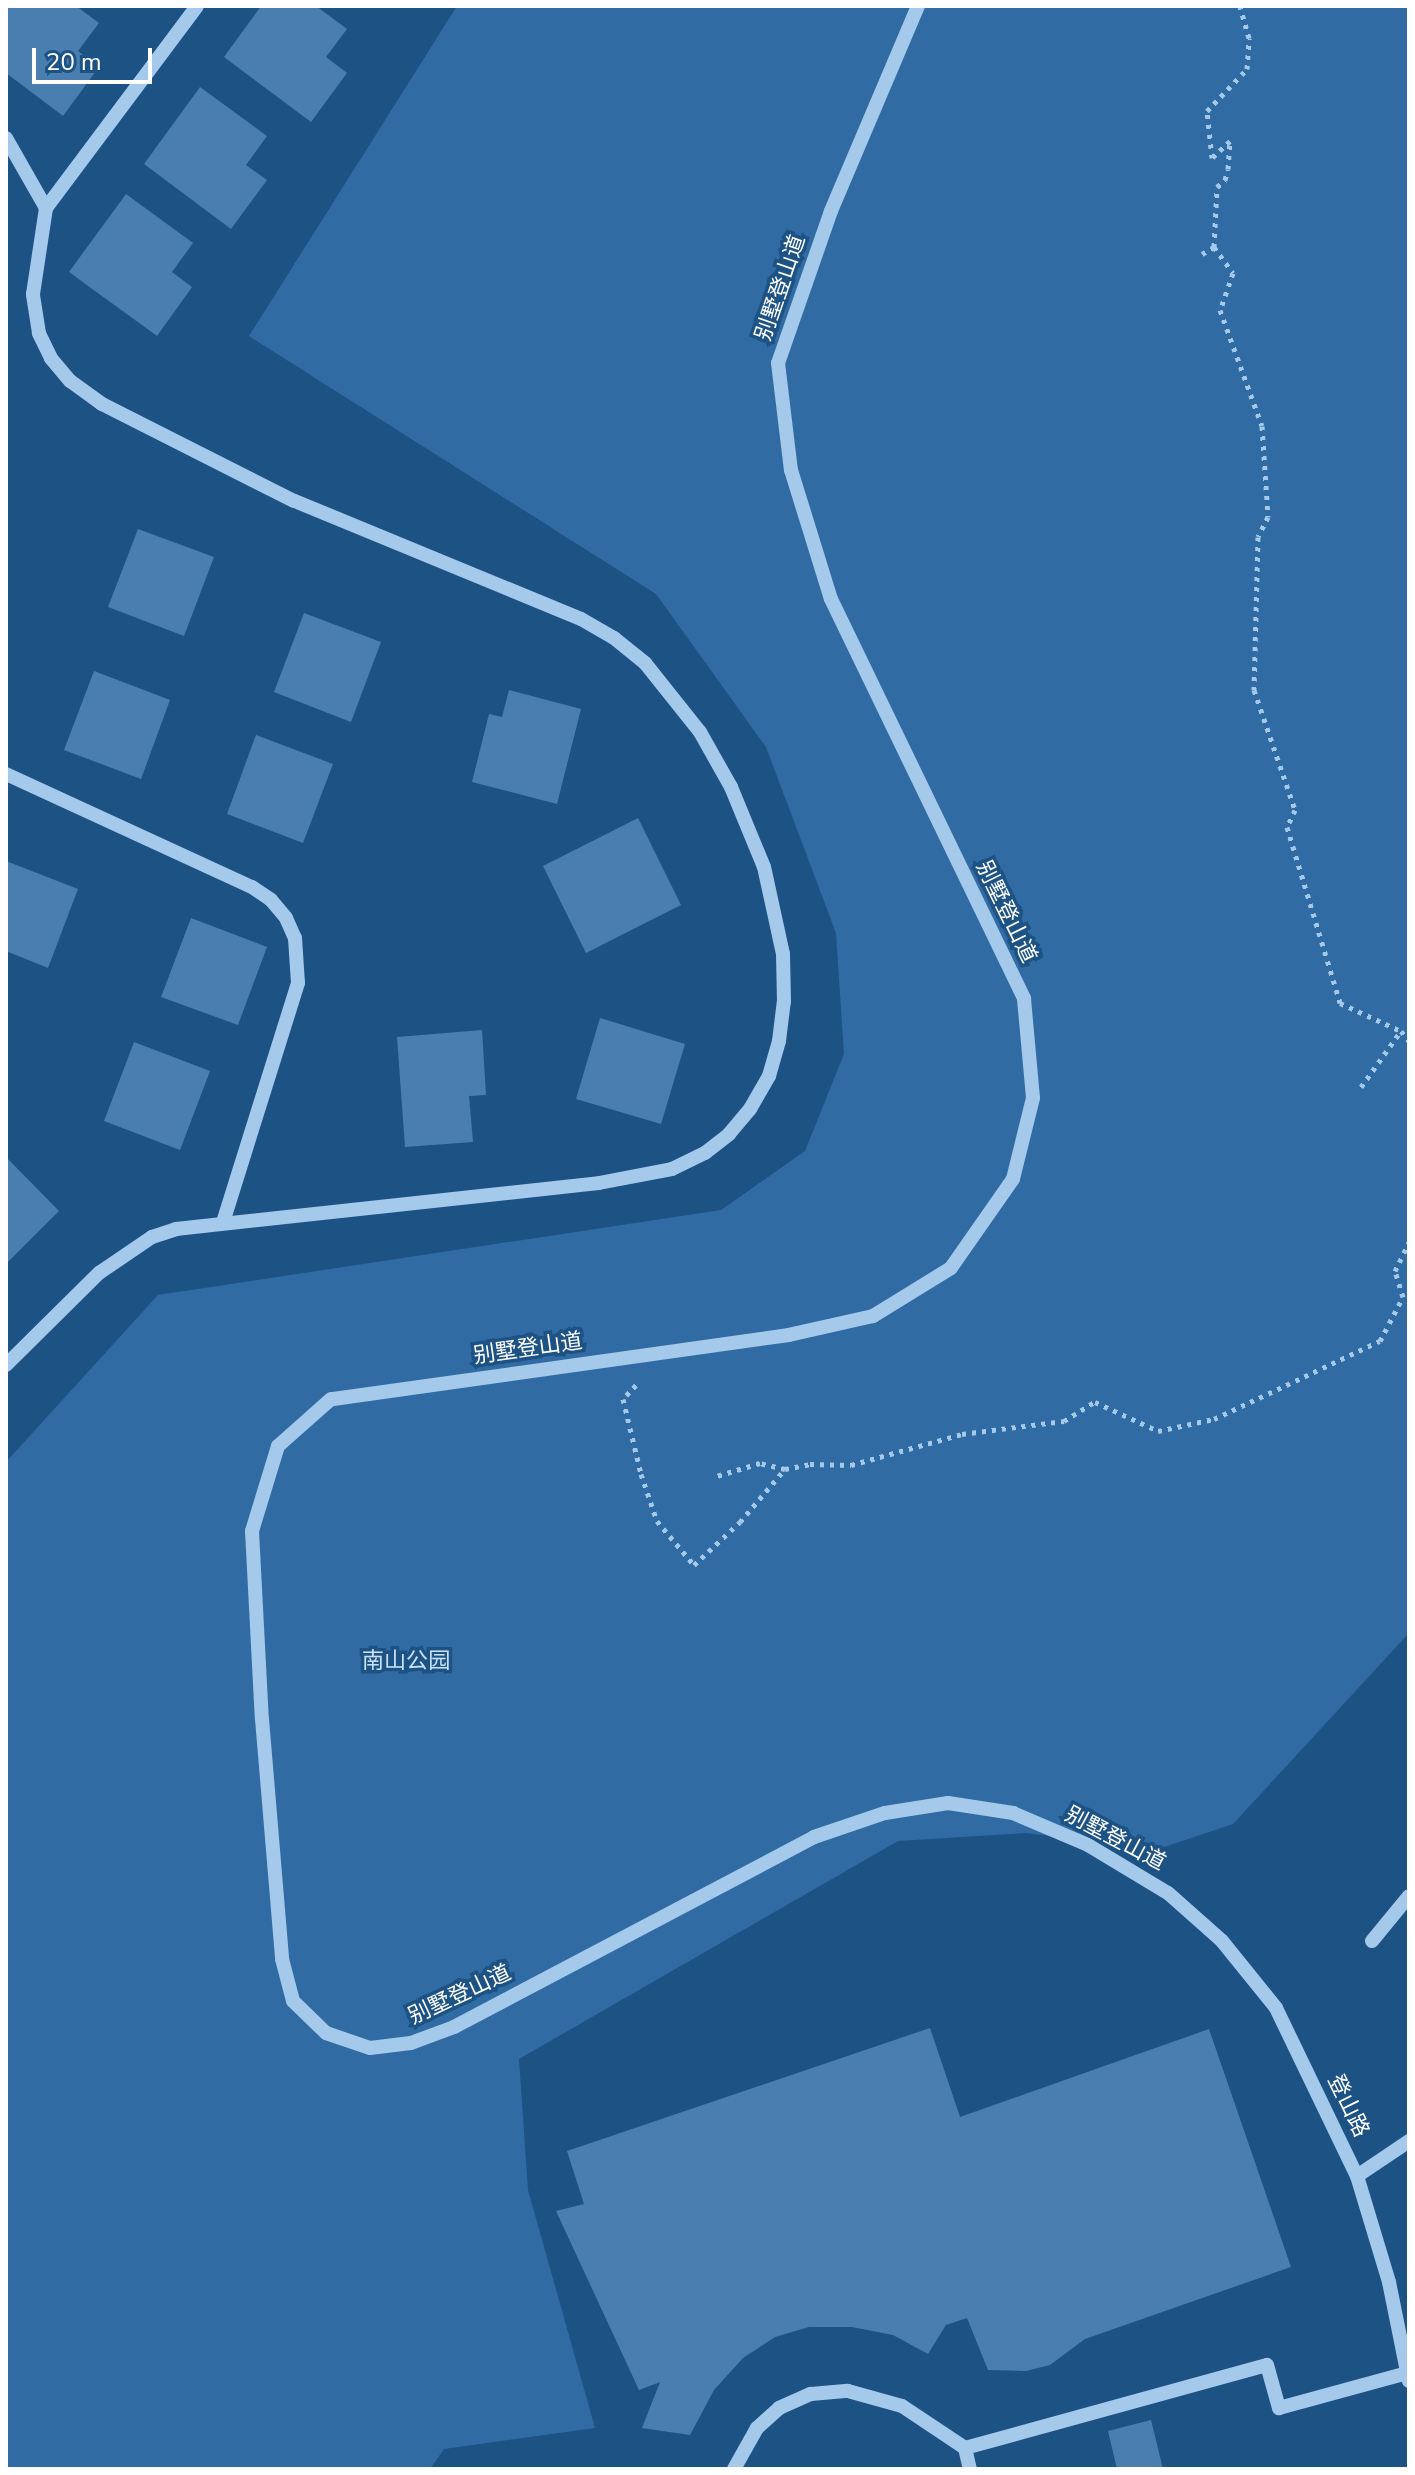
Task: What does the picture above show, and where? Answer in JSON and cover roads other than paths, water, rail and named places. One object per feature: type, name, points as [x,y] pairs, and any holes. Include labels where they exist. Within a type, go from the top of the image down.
[{"type":"street","points":[[6,1365],[76,1295],[125,1254],[152,1237],[176,1229],[638,1178],[672,1169],[705,1153],[729,1134],[750,1109],[772,1065],[784,1002],[783,954],[775,907],[750,828],[700,732],[645,663],[614,638],[581,619],[294,501],[102,404],[70,381],[51,358],[39,333],[33,294],[46,208],[197,6]]},
{"type":"street","name":"别墅登山道","points":[[918,6],[831,211],[778,363],[791,470],[831,599],[1024,999],[1033,1098],[1013,1179],[951,1268],[873,1316],[789,1335],[331,1399],[278,1446],[252,1531],[262,1719],[282,1959],[293,2001],[326,2033],[370,2048],[411,2043],[454,2027],[814,1837],[885,1813],[948,1803],[1013,1813],[1088,1845],[1168,1893]]},
{"type":"street","points":[[6,138],[46,208]]},
{"type":"street","points":[[6,774],[252,887],[271,900],[286,918],[295,938],[298,983],[223,1222]]},
{"type":"street","name":"登山路","points":[[1168,1893],[1222,1941],[1276,2008],[1357,2176],[1389,2282],[1408,2377]]},
{"type":"street","points":[[1372,1941],[1409,1896]]},
{"type":"street","points":[[1357,2176],[1409,2141]]},
{"type":"street","points":[[965,2448],[1267,2365],[1279,2408],[1408,2377]]},
{"type":"street","points":[[734,2469],[757,2428],[779,2408],[811,2394],[848,2391],[902,2406],[965,2448],[970,2469]]},
{"type":"park label","name":"南山公园","points":[[406,1662]]}]
